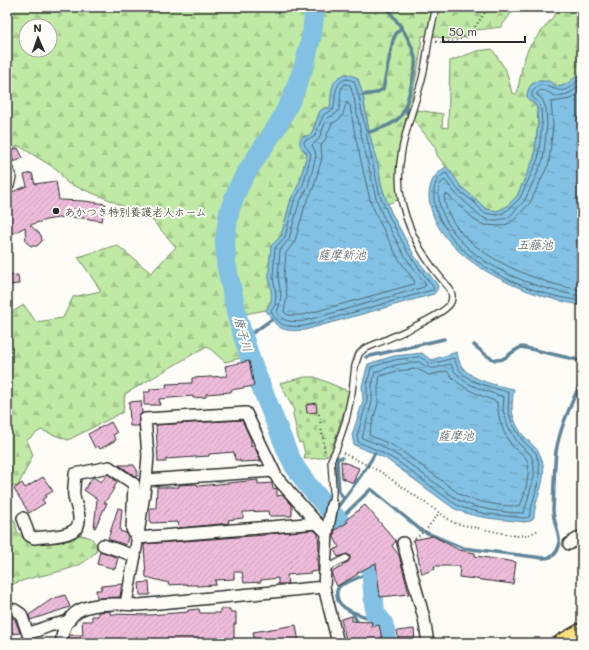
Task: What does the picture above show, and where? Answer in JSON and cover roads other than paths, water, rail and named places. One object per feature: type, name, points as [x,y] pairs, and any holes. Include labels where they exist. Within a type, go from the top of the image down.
[{"type":"main road","points":[[562,643],[582,632]]},
{"type":"street","points":[[126,604],[135,556],[146,480],[148,456],[145,419],[246,413],[277,478],[317,524],[327,533]]},
{"type":"street","points":[[24,518],[29,535],[34,538],[66,535],[76,530],[79,522],[79,515],[74,496],[75,474],[109,467],[134,484],[132,529],[137,538]]},
{"type":"street","points":[[146,480],[273,471]]},
{"type":"street","points":[[331,510],[327,533],[324,587],[338,643]]},
{"type":"street","points":[[137,538],[317,524]]},
{"type":"street","points":[[103,545],[135,556]]},
{"type":"street","points":[[404,545],[424,618],[428,643]]},
{"type":"street","points":[[62,643],[65,626],[73,614],[94,605],[139,605],[324,587]]},
{"type":"street","points":[[7,609],[15,610],[21,614],[28,634],[69,621]]},
{"type":"lane","points":[[331,510],[334,491],[330,463],[346,420],[352,392],[355,366],[359,354],[364,349],[421,323],[446,308],[451,303],[452,296],[449,287],[428,262],[414,237],[406,217],[400,190],[400,175],[405,136],[422,80],[436,7]]},
{"type":"lane","points":[[7,170],[10,169],[13,177],[10,186],[7,187]]},
{"type":"lane","points":[[325,569],[346,558]]},
{"type":"water","name":"五藤池","points":[[581,73],[582,305],[560,301],[536,294],[488,272],[466,257],[448,239],[435,219],[429,197],[433,179],[438,172],[446,167],[450,170],[461,187],[486,209],[497,211],[506,207],[517,196],[534,158],[538,124],[537,109],[535,104],[529,100],[527,96],[530,86],[537,81],[549,81],[558,87],[562,86]]},
{"type":"water","name":"薩摩新池","points":[[347,74],[358,79],[363,95],[369,132],[379,169],[381,185],[391,212],[415,257],[437,284],[438,288],[434,294],[305,330],[286,330],[277,326],[266,310],[271,301],[269,264],[271,246],[281,236],[291,199],[299,184],[307,154],[300,144],[300,139],[311,135],[320,111],[324,108],[330,108],[332,87],[334,83],[341,76]]},
{"type":"water","name":"薩摩池","points":[[457,352],[461,365],[473,376],[486,382],[514,389],[512,412],[518,428],[536,448],[542,460],[542,482],[534,517],[531,521],[524,522],[488,518],[461,512],[453,508],[385,458],[354,445],[352,435],[363,401],[362,386],[368,364],[394,356],[422,353],[431,360]]},
{"type":"waterway","name":"唐子川","points":[[315,7],[312,34],[305,63],[292,98],[278,125],[246,173],[238,188],[229,212],[225,240],[226,263],[238,320],[251,361],[287,451],[295,467],[307,484],[370,557],[375,613],[383,623],[387,643]]},
{"type":"waterway","points":[[369,132],[390,125],[400,117],[408,98],[413,79],[415,58],[411,44],[404,31],[386,7]]},
{"type":"waterway","points":[[363,95],[376,93],[383,89],[393,40],[401,28]]},
{"type":"waterway","points":[[406,106],[407,113]]},
{"type":"waterway","points":[[244,339],[271,320]]},
{"type":"waterway","points":[[366,357],[444,339]]},
{"type":"waterway","points":[[474,345],[489,357],[497,360],[508,356],[522,347],[582,361]]},
{"type":"waterway","points":[[425,532],[463,548],[543,558],[549,557],[555,553],[559,546],[553,510],[556,452],[563,424],[582,379]]},
{"type":"waterway","points":[[335,511],[361,476],[375,453]]},
{"type":"waterway","points":[[342,458],[338,458],[337,462],[339,492],[344,498]]},
{"type":"waterway","points":[[339,520],[371,489],[422,531]]},
{"type":"waterway","points":[[371,572],[341,585],[337,590],[337,596],[339,602],[348,610],[362,616],[381,621]]},
{"type":"waterway","points":[[353,613],[358,624]]},
{"type":"place","name":"あかつき特別養護老人ホーム","points":[[56,211]]}]
